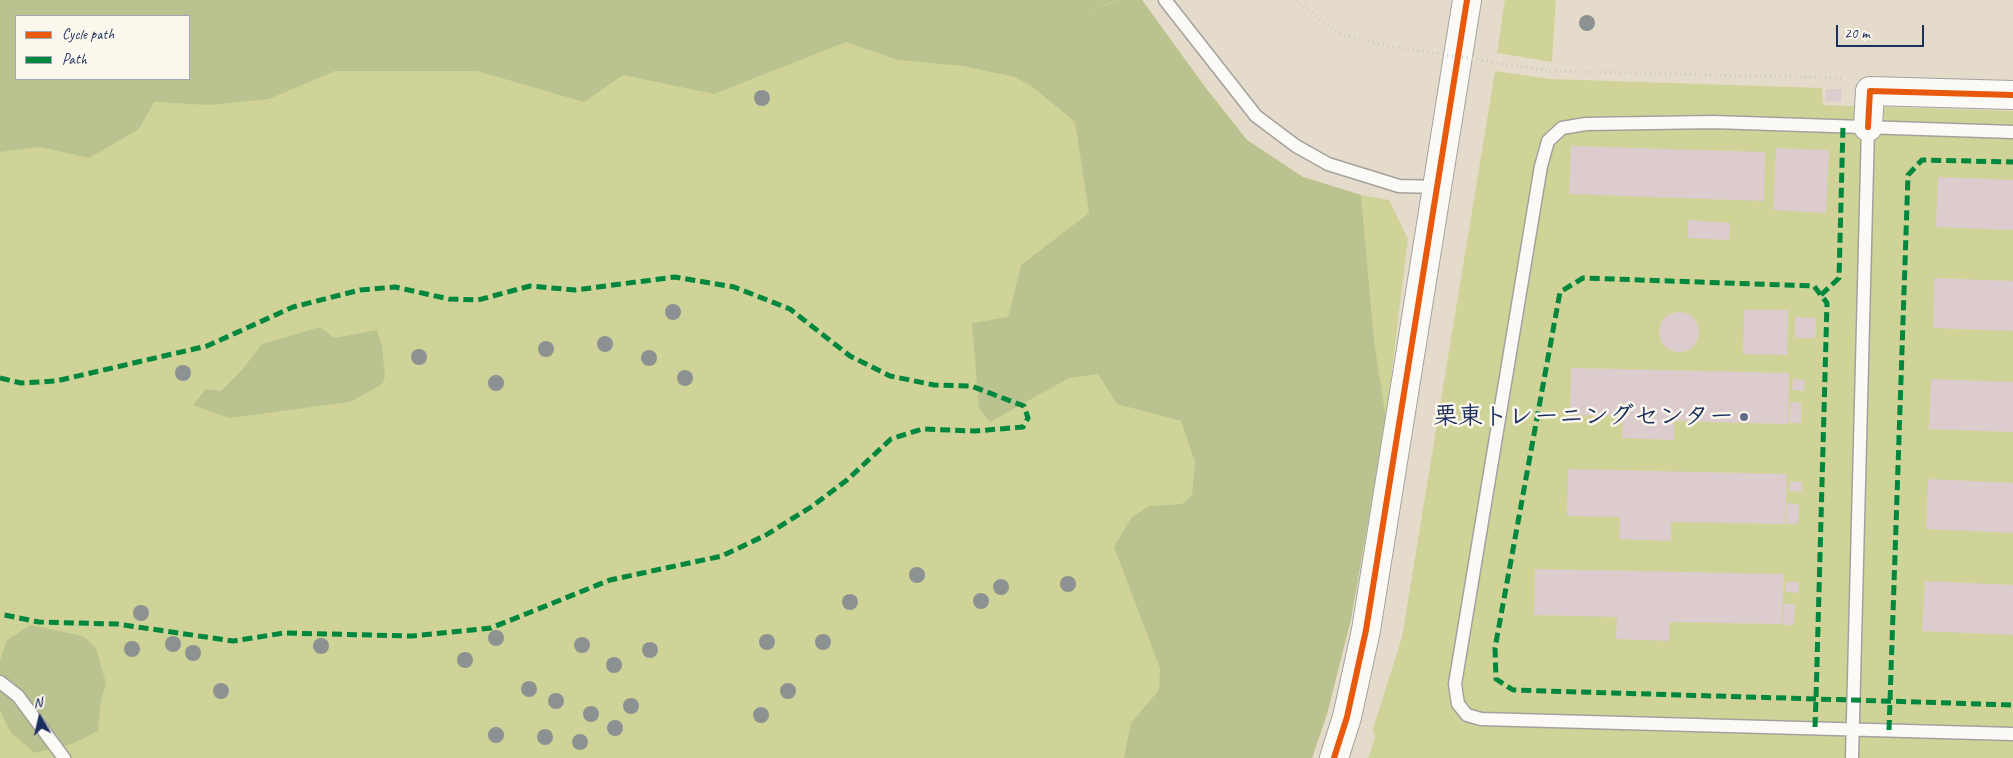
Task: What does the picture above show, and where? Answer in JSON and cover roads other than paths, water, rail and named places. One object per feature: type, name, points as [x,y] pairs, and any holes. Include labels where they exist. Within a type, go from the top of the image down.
[{"type":"street","points":[[1334,758],[1347,717],[1366,630],[1468,0]]},
{"type":"street","points":[[1856,126],[1870,91],[2013,95]]},
{"type":"lane","points":[[1165,0],[1256,116],[1296,146],[1328,164],[1399,186],[1438,186]]},
{"type":"lane","points":[[2013,132],[1713,122],[1586,124],[1562,128],[1548,141],[1541,166],[1455,684],[1458,704],[1467,715],[1481,718],[2013,734]]},
{"type":"lane","points":[[1852,758],[1856,126]]},
{"type":"lane","points":[[0,682],[18,696],[64,758]]},
{"type":"place","name":"栗東トレーニングセンター","points":[[1744,417]]}]
